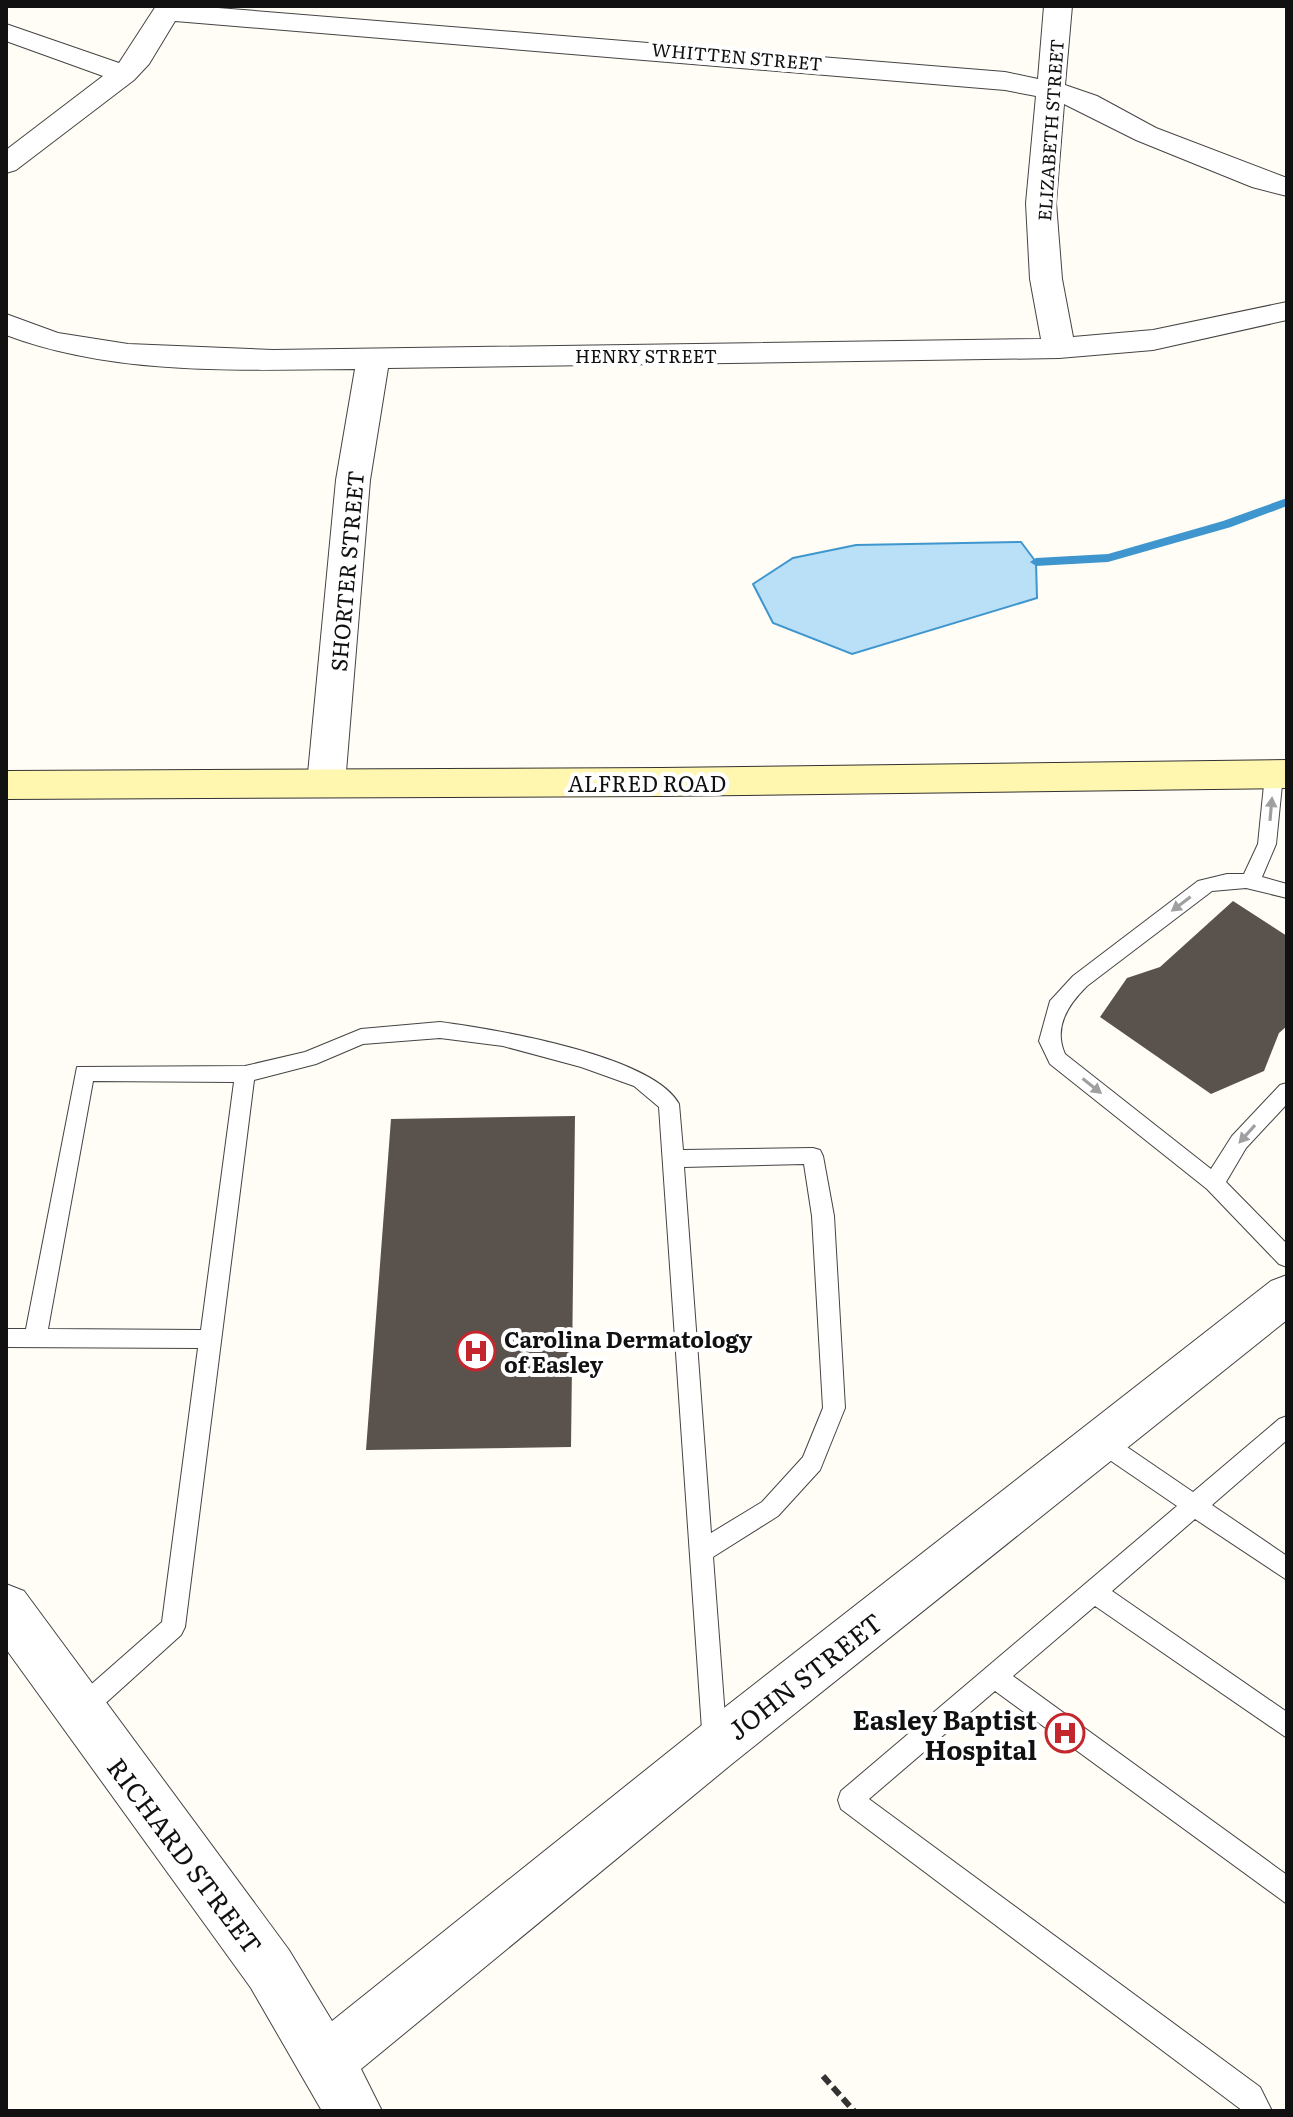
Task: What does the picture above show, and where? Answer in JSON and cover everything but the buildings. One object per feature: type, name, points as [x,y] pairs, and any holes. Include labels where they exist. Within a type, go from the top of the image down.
[{"type":"street","name":"ELIZABETH STREET","points":[[1058,6],[1041,203],[1046,279],[1059,348]]},
{"type":"street","name":"WHITTEN STREET","points":[[169,9],[341,27],[652,48],[1005,81],[1051,90],[1087,102],[1146,134],[1263,181],[1287,187]]},
{"type":"street","points":[[6,164],[124,74],[139,58],[169,9]]},
{"type":"street","points":[[6,32],[124,74]]},
{"type":"street","name":"HENRY STREET","points":[[6,324],[51,341],[128,354],[273,360],[373,359],[1059,348],[1153,340],[1287,311]]},
{"type":"street","name":"SHORTER STREET","points":[[326,784],[353,480],[373,359]]},
{"type":"street","name":"ALFRED ROAD","points":[[6,785],[1280,774]]},
{"type":"street","name":"JOHN STREET","points":[[326,2062],[715,1746],[1287,1294]]},
{"type":"street","name":"RICHARD STREET","points":[[6,1607],[270,1969],[354,2111]]},
{"type":"lane","points":[[1251,879],[1277,844],[1280,774]]},
{"type":"lane","points":[[1287,891],[1251,879],[1226,878],[1205,886],[1080,981],[1060,1001],[1049,1041],[1057,1059],[1214,1183],[1287,1258]]},
{"type":"lane","points":[[35,1338],[84,1073],[245,1074],[309,1059],[361,1037],[440,1030],[503,1038],[641,1080],[669,1104],[715,1746]]},
{"type":"lane","points":[[79,1711],[173,1627],[245,1074]]},
{"type":"lane","points":[[1214,1183],[1239,1142],[1287,1091]]},
{"type":"lane","points":[[673,1159],[813,1156],[823,1216],[834,1408],[812,1463],[770,1509],[701,1552]]},
{"type":"lane","points":[[6,1338],[211,1339]]},
{"type":"lane","points":[[1259,2111],[1250,2097],[850,1800],[1287,1426]]},
{"type":"lane","points":[[1100,1441],[1287,1569]]},
{"type":"lane","points":[[1093,1591],[1287,1726]]},
{"type":"lane","points":[[994,1676],[1287,1891]]},
{"type":"path","points":[[823,2076],[854,2111]]},
{"type":"water","points":[[1021,542],[1036,562],[1037,598],[852,654],[773,623],[753,584],[793,558],[856,545]]},
{"type":"waterway","points":[[1036,562],[1108,558],[1227,524],[1287,502]]},
{"type":"place","name":"Carolina Dermatology of Easley","points":[[476,1351]]},
{"type":"place","name":"Easley Baptist Hospital","points":[[1065,1733]]}]
